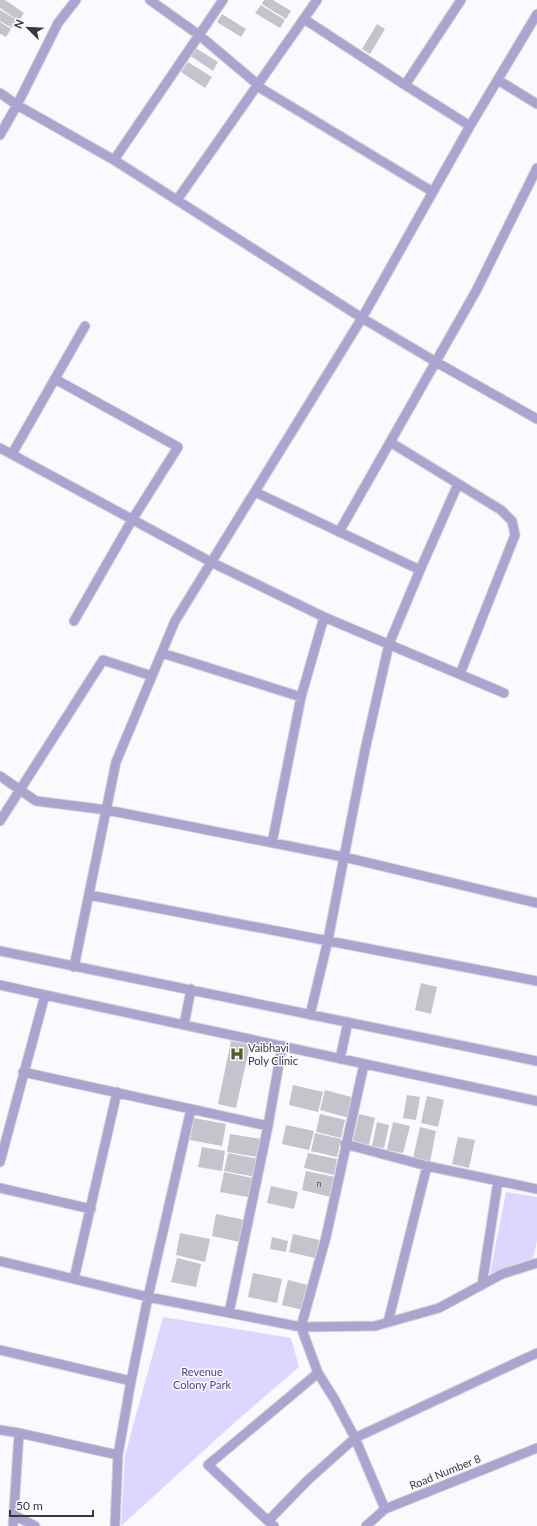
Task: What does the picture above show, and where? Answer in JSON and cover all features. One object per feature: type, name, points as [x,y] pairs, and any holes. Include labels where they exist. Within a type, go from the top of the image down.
[{"type":"street","points":[[0,135],[17,105],[58,23],[76,0]]},
{"type":"street","points":[[150,0],[199,35],[256,83],[257,86],[432,192]]},
{"type":"street","points":[[114,160],[223,0]]},
{"type":"street","points":[[177,200],[317,0]]},
{"type":"street","points":[[405,85],[461,0]]},
{"type":"street","points":[[74,967],[116,762],[175,621],[362,318],[470,126],[537,16]]},
{"type":"street","points":[[304,19],[470,126]]},
{"type":"street","points":[[498,80],[537,104]]},
{"type":"street","points":[[0,94],[114,160],[362,318],[436,362],[537,418]]},
{"type":"street","points":[[339,532],[476,291],[537,168]]},
{"type":"street","points":[[12,454],[85,326]]},
{"type":"street","points":[[55,379],[178,448],[132,520],[74,621]]},
{"type":"street","points":[[390,442],[501,510],[512,521],[515,535],[460,674]]},
{"type":"street","points":[[0,448],[211,562],[324,617],[504,693]]},
{"type":"street","points":[[310,1015],[328,940],[365,750],[389,644],[458,484]]},
{"type":"street","points":[[255,492],[420,570]]},
{"type":"street","points":[[272,843],[301,697],[324,617]]},
{"type":"street","points":[[162,653],[301,697]]},
{"type":"street","points":[[0,821],[103,660],[152,676]]},
{"type":"street","points":[[0,776],[36,801],[107,810],[344,857],[537,904]]},
{"type":"street","points":[[89,895],[537,981]]},
{"type":"street","points":[[0,951],[537,1060]]},
{"type":"street","points":[[0,984],[537,1101]]},
{"type":"street","points":[[184,1025],[191,989]]},
{"type":"street","points":[[0,1162],[23,1072],[45,995]]},
{"type":"street","points":[[340,1059],[348,1022]]},
{"type":"street","points":[[229,1313],[268,1126],[282,1046]]},
{"type":"street","points":[[364,1064],[345,1144],[326,1236],[301,1327],[318,1373],[338,1405],[355,1438],[385,1509]]},
{"type":"street","points":[[23,1072],[268,1126]]},
{"type":"street","points":[[74,1279],[117,1092]]},
{"type":"street","points":[[115,1526],[118,1455],[131,1381],[148,1297],[191,1109]]},
{"type":"street","points":[[345,1144],[427,1166],[537,1189]]},
{"type":"street","points":[[388,1322],[427,1166]]},
{"type":"street","points":[[482,1285],[498,1181]]},
{"type":"street","points":[[0,1188],[90,1209]]},
{"type":"street","points":[[0,1260],[148,1297],[301,1327],[375,1326],[439,1308],[502,1274],[537,1262]]},
{"type":"street","points":[[0,1350],[131,1381]]},
{"type":"street","points":[[318,1373],[208,1465],[271,1523],[308,1480],[355,1438],[537,1353]]},
{"type":"street","points":[[0,1430],[118,1455]]},
{"type":"street","points":[[13,1526],[19,1433]]},
{"type":"street","name":"Road Number 8","points":[[366,1526],[385,1509],[537,1448]]},
{"type":"street","points":[[14,1515],[35,1526]]},
{"type":"green space","points":[[506,1192],[537,1197],[537,1240],[533,1259],[490,1274]]},
{"type":"green space","name":"Revenue Colony Park","points":[[163,1317],[291,1338],[299,1367],[235,1422],[121,1526],[125,1455]]},
{"type":"building","points":[[0,0],[5,0],[24,13],[19,21],[0,8]]},
{"type":"building","points":[[264,0],[273,0],[291,11],[286,19],[262,4]]},
{"type":"building","points":[[261,5],[285,20],[280,28],[255,13]]},
{"type":"building","points":[[0,10],[17,20],[12,28],[0,21]]},
{"type":"building","points":[[222,14],[246,29],[241,37],[217,22]]},
{"type":"building","points":[[0,22],[11,29],[6,37],[0,34]]},
{"type":"building","points":[[377,24],[385,29],[370,54],[362,49]]},
{"type":"building","points":[[194,47],[218,62],[213,71],[189,55]]},
{"type":"building","points":[[188,62],[212,77],[205,88],[181,72]]},
{"type":"building","points":[[421,983],[437,987],[431,1014],[415,1010]]},
{"type":"building","points":[[231,1041],[250,1045],[236,1108],[218,1104]]},
{"type":"building","points":[[293,1085],[323,1092],[318,1112],[289,1105]]},
{"type":"building","points":[[325,1090],[355,1098],[349,1118],[320,1110]]},
{"type":"building","points":[[407,1095],[420,1097],[416,1120],[403,1118]]},
{"type":"building","points":[[427,1096],[444,1100],[438,1127],[421,1123]]},
{"type":"building","points":[[320,1114],[345,1120],[341,1138],[316,1132]]},
{"type":"building","points":[[359,1114],[375,1118],[369,1145],[353,1141]]},
{"type":"building","points":[[194,1118],[226,1124],[222,1146],[190,1140]]},
{"type":"building","points":[[377,1122],[389,1125],[384,1148],[372,1146]]},
{"type":"building","points":[[393,1122],[410,1126],[403,1153],[387,1150]]},
{"type":"building","points":[[286,1125],[314,1131],[309,1150],[282,1144]]},
{"type":"building","points":[[420,1127],[436,1131],[430,1162],[413,1158]]},
{"type":"building","points":[[315,1133],[341,1139],[337,1157],[311,1151]]},
{"type":"building","points":[[230,1134],[261,1139],[258,1157],[227,1152]]},
{"type":"building","points":[[458,1137],[475,1140],[469,1168],[452,1164]]},
{"type":"building","points":[[202,1147],[225,1151],[222,1171],[198,1167]]},
{"type":"building","points":[[228,1153],[259,1159],[256,1177],[224,1171]]},
{"type":"building","points":[[308,1153],[337,1159],[334,1175],[304,1168]]},
{"type":"building","points":[[306,1171],[335,1177],[331,1197],[302,1190]]},
{"type":"building","points":[[224,1172],[252,1178],[248,1197],[220,1192]]},
{"type":"building","points":[[271,1186],[298,1192],[294,1209],[267,1203]]},
{"type":"building","points":[[216,1214],[245,1220],[240,1242],[212,1236]]},
{"type":"building","points":[[180,1233],[210,1239],[205,1262],[176,1255]]},
{"type":"building","points":[[293,1234],[319,1240],[315,1258],[289,1252]]},
{"type":"building","points":[[272,1237],[288,1241],[286,1252],[270,1249]]},
{"type":"building","points":[[177,1258],[201,1264],[196,1287],[171,1282]]},
{"type":"building","points":[[253,1273],[282,1279],[277,1303],[248,1297]]},
{"type":"building","points":[[288,1280],[308,1285],[303,1310],[282,1305]]},
{"type":"place","name":"Vaibhavi Poly Clinic","points":[[237,1054]]}]
